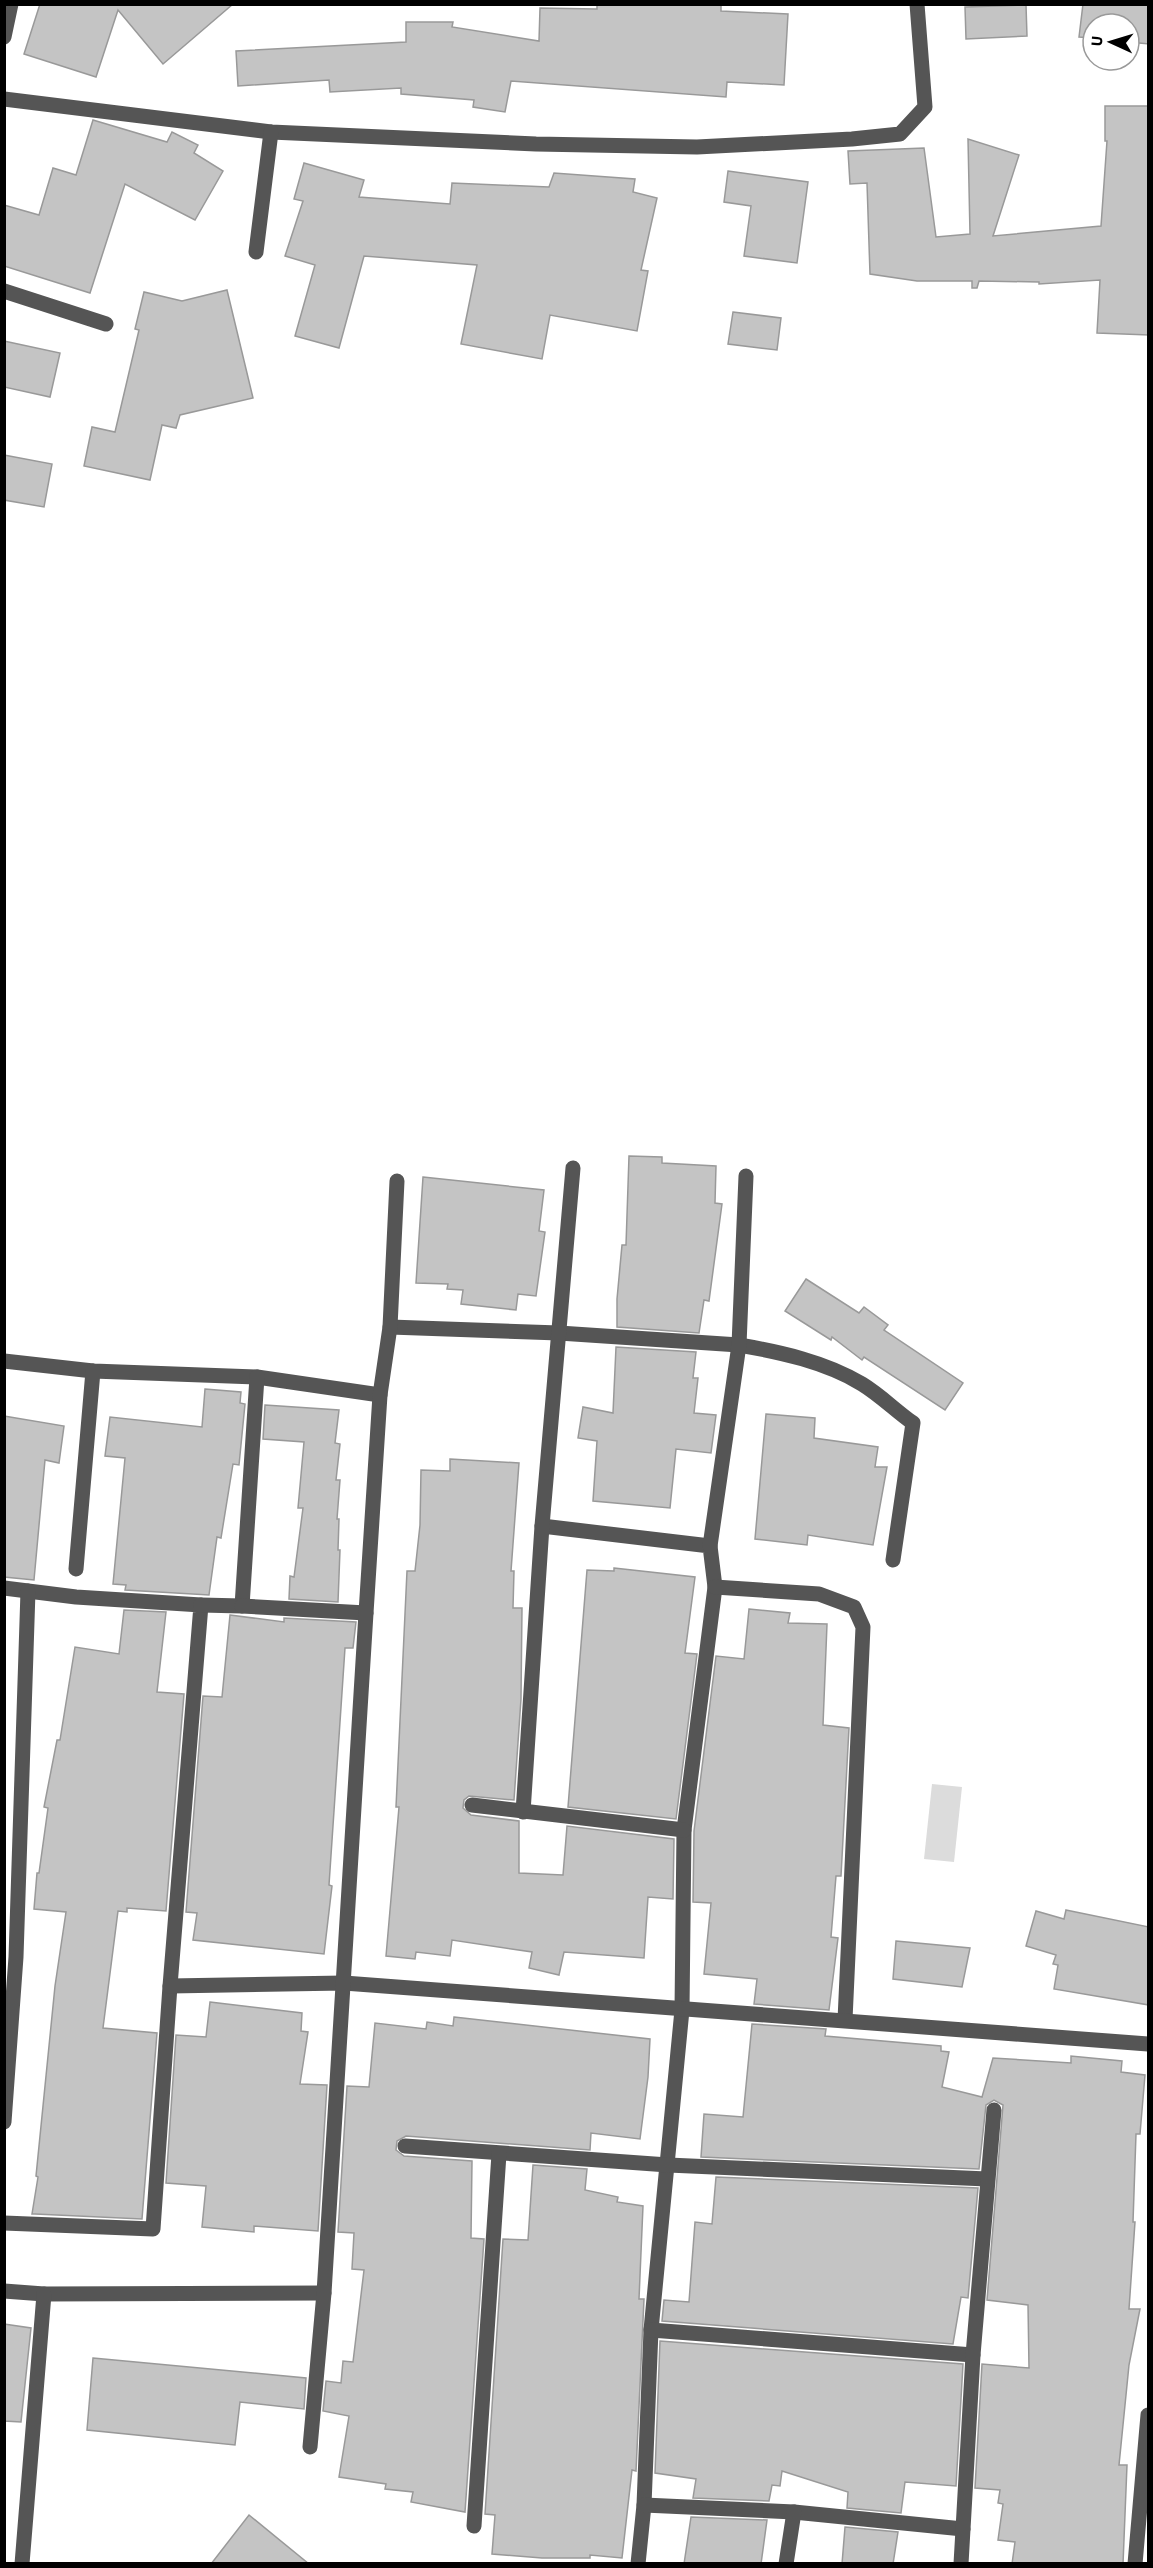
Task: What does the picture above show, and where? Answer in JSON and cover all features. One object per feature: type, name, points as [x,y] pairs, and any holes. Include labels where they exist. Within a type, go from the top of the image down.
[{"type":"street","points":[[4,99],[271,132],[536,144],[697,147],[852,139],[900,134],[925,107],[917,4]]},
{"type":"street","points":[[4,37],[9,8]]},
{"type":"street","points":[[256,252],[271,132]]},
{"type":"street","points":[[4,291],[106,324]]},
{"type":"street","points":[[523,1812],[542,1526],[573,1168]]},
{"type":"street","points":[[638,2564],[644,2505],[651,2330],[682,2010],[684,1830],[715,1587],[710,1546],[739,1345],[746,1176]]},
{"type":"street","points":[[310,2447],[324,2293],[380,1395],[390,1327],[397,1181]]},
{"type":"street","points":[[390,1327],[559,1333],[739,1345],[764,1349],[826,1367],[861,1384],[913,1424],[893,1560]]},
{"type":"street","points":[[4,1361],[93,1371],[257,1377],[380,1395]]},
{"type":"street","points":[[76,1569],[93,1371]]},
{"type":"street","points":[[242,1606],[257,1377]]},
{"type":"street","points":[[542,1526],[710,1546]]},
{"type":"street","points":[[715,1587],[819,1594],[854,1607],[863,1627],[845,2020]]},
{"type":"street","points":[[4,1588],[28,1592],[201,1605],[366,1612]]},
{"type":"street","points":[[4,2122],[28,1592]]},
{"type":"street","points":[[4,2223],[153,2229],[201,1605]]},
{"type":"street","points":[[472,1805],[684,1830]]},
{"type":"street","points":[[170,1986],[344,1983],[1149,2044]]},
{"type":"street","points":[[961,2564],[973,2355],[994,2110]]},
{"type":"street","points":[[405,2146],[668,2165],[987,2179]]},
{"type":"street","points":[[474,2526],[499,2154]]},
{"type":"street","points":[[4,2291],[44,2294],[324,2293]]},
{"type":"street","points":[[22,2564],[44,2294]]},
{"type":"street","points":[[651,2330],[973,2355]]},
{"type":"street","points":[[1135,2564],[1143,2532],[1149,2415]]},
{"type":"street","points":[[644,2505],[794,2512],[963,2529]]},
{"type":"street","points":[[786,2564],[794,2512]]},
{"type":"shaded area","points":[[932,1784],[962,1787],[954,1862],[924,1859]]},
{"type":"building","points":[[40,4],[233,4],[163,64],[118,10],[96,77],[24,54]]},
{"type":"building","points":[[597,4],[721,4],[721,11],[788,14],[784,85],[727,82],[726,97],[511,81],[505,112],[473,107],[474,100],[401,94],[401,88],[330,92],[329,80],[238,86],[236,51],[406,42],[406,22],[453,22],[452,27],[539,41],[540,8],[597,9]]},
{"type":"building","points":[[1083,4],[1149,4],[1149,44],[1141,43],[1141,12],[1082,12]]},
{"type":"building","points":[[1026,5],[1027,36],[966,39],[965,7]]},
{"type":"building","points":[[1105,106],[1149,106],[1149,335],[1097,333],[1100,280],[1039,284],[1039,282],[979,281],[977,288],[972,288],[972,281],[917,281],[870,274],[867,183],[850,184],[848,151],[924,148],[936,237],[970,234],[968,139],[1019,155],[993,236],[1101,226],[1107,141],[1105,141]]},
{"type":"building","points":[[93,120],[167,142],[172,132],[198,145],[194,153],[223,171],[195,220],[125,184],[90,293],[4,266],[4,205],[39,215],[53,168],[76,175]]},
{"type":"building","points":[[304,163],[364,180],[359,197],[450,204],[452,183],[549,187],[554,173],[635,179],[633,192],[657,198],[641,270],[648,271],[637,331],[550,315],[542,359],[461,344],[477,265],[364,256],[339,348],[295,336],[315,265],[285,256],[303,201],[294,199]]},
{"type":"building","points":[[728,171],[808,182],[797,263],[744,256],[751,206],[724,202]]},
{"type":"building","points":[[227,290],[253,398],[180,415],[176,428],[162,425],[150,480],[84,466],[92,427],[115,432],[139,330],[135,329],[144,292],[182,301]]},
{"type":"building","points":[[733,312],[781,318],[777,350],[728,344]]},
{"type":"building","points":[[4,341],[60,353],[50,397],[4,387]]},
{"type":"building","points":[[4,455],[52,464],[44,507],[4,500]]},
{"type":"building","points":[[629,1156],[662,1157],[662,1163],[716,1166],[715,1203],[722,1204],[709,1301],[704,1300],[699,1333],[617,1327],[622,1245],[626,1245]]},
{"type":"building","points":[[423,1177],[544,1190],[539,1231],[545,1232],[536,1296],[518,1294],[516,1310],[461,1304],[463,1290],[447,1289],[448,1284],[416,1283]]},
{"type":"building","points":[[806,1279],[859,1313],[864,1307],[888,1325],[884,1330],[963,1383],[945,1410],[864,1357],[862,1360],[832,1337],[831,1340],[785,1311]]},
{"type":"building","points":[[616,1347],[696,1352],[693,1378],[698,1378],[694,1413],[716,1415],[711,1453],[676,1449],[670,1508],[593,1501],[597,1441],[578,1438],[583,1407],[613,1413]]},
{"type":"building","points":[[205,1389],[241,1392],[240,1403],[245,1404],[239,1465],[233,1464],[221,1538],[217,1537],[209,1595],[125,1590],[126,1585],[113,1584],[125,1458],[105,1456],[110,1417],[202,1427]]},
{"type":"building","points":[[265,1405],[339,1410],[335,1443],[340,1444],[336,1480],[340,1480],[337,1519],[339,1519],[338,1550],[340,1550],[338,1602],[289,1599],[290,1576],[294,1577],[303,1508],[298,1508],[304,1442],[263,1439]]},
{"type":"building","points":[[766,1414],[815,1418],[814,1438],[878,1447],[875,1467],[887,1467],[873,1545],[808,1535],[807,1545],[755,1539]]},
{"type":"building","points":[[4,1416],[64,1426],[59,1463],[45,1460],[34,1580],[4,1577]]},
{"type":"building","points":[[450,1459],[519,1463],[511,1571],[514,1571],[513,1608],[522,1608],[521,1699],[514,1800],[469,1796],[464,1800],[463,1808],[471,1815],[519,1821],[519,1873],[563,1875],[567,1826],[674,1839],[673,1899],[648,1897],[644,1958],[564,1952],[559,1975],[529,1968],[532,1952],[452,1940],[450,1956],[416,1952],[415,1959],[386,1956],[399,1807],[396,1807],[407,1571],[415,1571],[420,1525],[421,1470],[450,1471]]},
{"type":"building","points":[[614,1568],[695,1577],[685,1653],[697,1654],[676,1819],[568,1807],[587,1570],[614,1571]]},
{"type":"building","points":[[749,1609],[790,1613],[788,1623],[827,1624],[823,1725],[849,1728],[841,1876],[836,1876],[831,1937],[838,1938],[829,2010],[754,2004],[757,1979],[704,1974],[711,1903],[693,1902],[694,1831],[716,1656],[744,1659]]},
{"type":"building","points":[[124,1610],[166,1612],[157,1692],[184,1694],[166,1911],[127,1908],[127,1912],[118,1911],[103,2028],[157,2033],[142,2219],[32,2214],[38,2177],[36,2176],[55,1986],[66,1912],[34,1909],[37,1873],[39,1873],[48,1808],[44,1807],[57,1740],[60,1740],[75,1647],[119,1654]]},
{"type":"building","points":[[230,1615],[284,1622],[284,1618],[356,1622],[353,1648],[345,1648],[329,1885],[332,1886],[324,1954],[193,1940],[197,1913],[186,1912],[203,1696],[222,1697]]},
{"type":"building","points":[[1066,1910],[1149,1927],[1149,2005],[1054,1989],[1058,1965],[1053,1964],[1056,1955],[1026,1946],[1036,1911],[1064,1919]]},
{"type":"building","points":[[896,1941],[970,1948],[962,1987],[893,1979]]},
{"type":"building","points":[[210,2002],[302,2013],[301,2031],[308,2032],[300,2084],[327,2085],[318,2231],[254,2226],[254,2232],[202,2227],[206,2186],[166,2183],[176,2035],[206,2037]]},
{"type":"building","points":[[454,2017],[650,2039],[640,2139],[591,2133],[590,2150],[406,2136],[397,2141],[396,2150],[404,2156],[472,2161],[471,2238],[484,2239],[465,2512],[411,2502],[413,2492],[385,2489],[386,2484],[339,2477],[349,2416],[323,2411],[326,2381],[341,2383],[343,2361],[353,2362],[364,2270],[352,2269],[354,2233],[338,2232],[347,2086],[369,2087],[375,2023],[426,2029],[427,2022],[453,2026]]},
{"type":"building","points":[[752,2024],[826,2029],[825,2036],[941,2046],[941,2051],[949,2052],[942,2087],[982,2097],[993,2058],[1071,2063],[1071,2056],[1122,2061],[1121,2072],[1145,2075],[1140,2134],[1136,2134],[1133,2222],[1135,2222],[1129,2309],[1140,2309],[1129,2365],[1119,2465],[1127,2465],[1123,2564],[1012,2564],[1015,2542],[998,2540],[1003,2504],[998,2503],[1000,2490],[975,2488],[982,2364],[1029,2368],[1028,2305],[987,2300],[1003,2105],[994,2100],[986,2105],[979,2169],[701,2157],[704,2114],[743,2117]]},
{"type":"building","points":[[533,2165],[587,2169],[585,2190],[618,2197],[617,2202],[643,2206],[639,2299],[644,2299],[636,2471],[632,2470],[622,2558],[590,2555],[590,2558],[542,2558],[492,2554],[495,2515],[485,2514],[503,2239],[528,2240]]},
{"type":"building","points":[[716,2177],[978,2188],[968,2298],[961,2297],[953,2344],[662,2321],[664,2300],[689,2302],[695,2222],[712,2224]]},
{"type":"building","points":[[4,2324],[31,2328],[21,2422],[4,2421]]},
{"type":"building","points":[[660,2341],[963,2364],[956,2486],[905,2482],[901,2513],[847,2508],[848,2492],[782,2471],[780,2486],[772,2485],[769,2501],[693,2498],[696,2479],[655,2473]]},
{"type":"building","points":[[93,2358],[306,2378],[304,2409],[240,2402],[235,2445],[87,2430]]},
{"type":"building","points":[[249,2515],[309,2564],[211,2564]]},
{"type":"building","points":[[691,2517],[767,2520],[761,2564],[684,2564]]},
{"type":"building","points":[[845,2527],[898,2532],[893,2564],[842,2564]]}]
